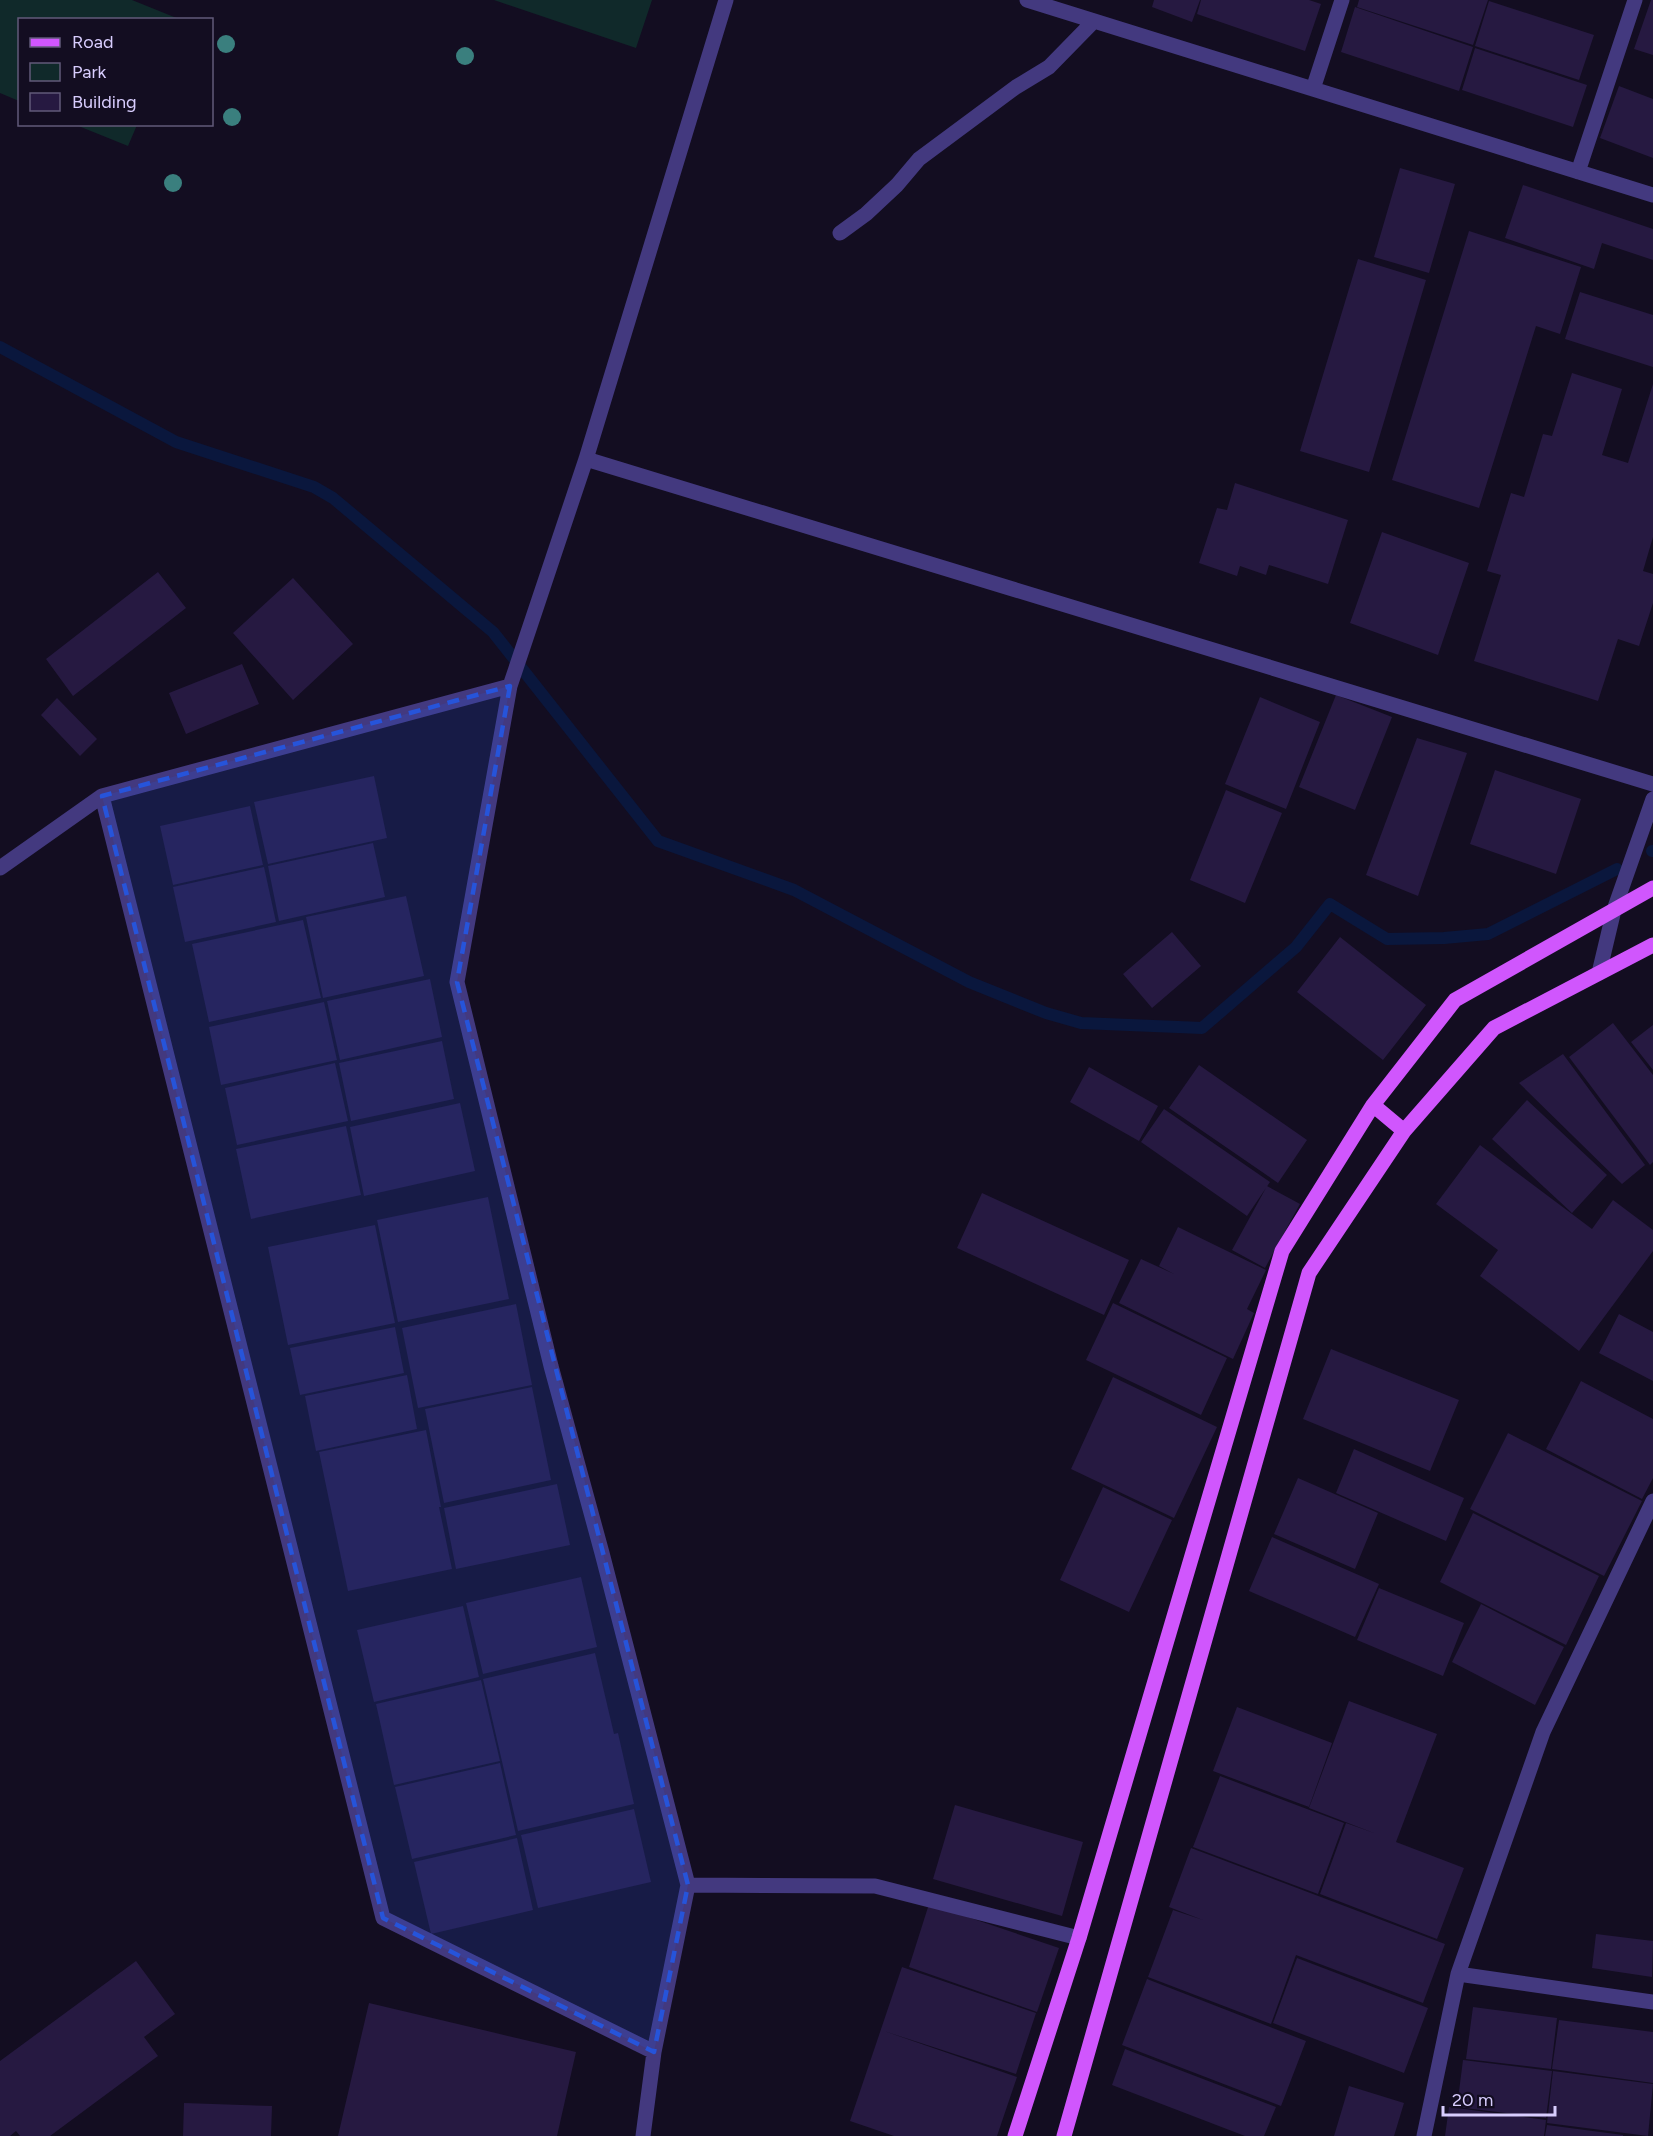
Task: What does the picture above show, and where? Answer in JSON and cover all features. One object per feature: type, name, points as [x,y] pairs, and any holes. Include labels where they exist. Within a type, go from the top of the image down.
[{"type":"main road","points":[[1015,2136],[1079,1938],[1282,1251],[1373,1105],[1455,1000],[1653,888]]},
{"type":"main road","points":[[1064,2136],[1309,1273],[1404,1131],[1494,1028],[1653,945]]},
{"type":"main road","points":[[1373,1105],[1404,1131]]},
{"type":"street","points":[[643,2136],[654,2052],[688,1885],[548,1354],[457,982],[510,686],[586,459],[726,0]]},
{"type":"street","points":[[1312,89],[1342,0]]},
{"type":"street","points":[[1578,172],[1635,0]]},
{"type":"street","points":[[1031,1],[1653,195]]},
{"type":"street","points":[[840,233],[866,214],[897,185],[919,159],[1016,87],[1049,67],[1094,21]]},
{"type":"street","points":[[586,459],[1653,784]]},
{"type":"street","points":[[0,868],[102,796],[510,686]]},
{"type":"street","points":[[102,796],[383,1918],[654,2052]]},
{"type":"street","points":[[1599,973],[1614,909],[1653,799]]},
{"type":"street","points":[[1424,2136],[1458,1974],[1543,1732],[1653,1501]]},
{"type":"street","points":[[688,1885],[875,1886],[1079,1938]]},
{"type":"street","points":[[1458,1974],[1653,2002]]},
{"type":"highlighted area","points":[[510,686],[457,982],[688,1885],[654,2052],[383,1918],[102,796]]},
{"type":"green space","points":[[0,0],[132,0],[177,18],[18,18],[18,101],[0,93]]},
{"type":"green space","points":[[494,0],[652,0],[636,48]]},
{"type":"green space","points":[[78,126],[137,126],[128,146]]},
{"type":"building","points":[[1154,0],[1200,0],[1192,22],[1152,7]]},
{"type":"building","points":[[1201,0],[1309,0],[1321,4],[1305,51],[1197,14]]},
{"type":"building","points":[[1359,0],[1488,0],[1473,45],[1357,7]]},
{"type":"building","points":[[1651,0],[1653,0],[1653,55],[1634,49]]},
{"type":"building","points":[[1489,1],[1594,35],[1579,80],[1475,46]]},
{"type":"building","points":[[1355,7],[1473,47],[1459,91],[1341,52]]},
{"type":"building","points":[[1475,48],[1587,85],[1573,127],[1462,90]]},
{"type":"building","points":[[1619,86],[1653,99],[1653,158],[1600,138]]},
{"type":"building","points":[[1400,168],[1455,184],[1429,273],[1374,257]]},
{"type":"building","points":[[1523,185],[1653,229],[1653,260],[1602,243],[1594,269],[1505,238]]},
{"type":"building","points":[[1469,231],[1581,267],[1560,334],[1536,326],[1479,508],[1392,480]]},
{"type":"building","points":[[1358,259],[1426,280],[1369,472],[1300,451]]},
{"type":"building","points":[[1580,292],[1653,315],[1653,367],[1565,339]]},
{"type":"building","points":[[1572,373],[1622,389],[1602,455],[1628,463],[1653,384],[1653,537],[1643,571],[1653,574],[1653,603],[1639,646],[1618,639],[1598,701],[1474,661],[1501,575],[1487,571],[1511,493],[1524,497],[1543,434],[1552,436]]},
{"type":"building","points":[[1235,483],[1348,520],[1328,584],[1269,565],[1266,575],[1240,566],[1237,576],[1199,563],[1217,508],[1227,510]]},
{"type":"building","points":[[1382,532],[1469,563],[1438,655],[1350,623]]},
{"type":"building","points":[[158,572],[186,608],[73,696],[46,659]]},
{"type":"building","points":[[293,578],[353,644],[293,700],[233,633]]},
{"type":"building","points":[[242,664],[259,704],[186,734],[169,693]]},
{"type":"building","points":[[1336,695],[1392,717],[1355,810],[1299,787]]},
{"type":"building","points":[[1260,697],[1320,722],[1286,809],[1225,784]]},
{"type":"building","points":[[57,698],[97,739],[80,756],[41,715]]},
{"type":"building","points":[[1417,738],[1467,753],[1418,896],[1366,875]]},
{"type":"building","points":[[1495,770],[1581,799],[1556,874],[1470,844]]},
{"type":"building","points":[[374,776],[387,838],[268,864],[254,802]]},
{"type":"building","points":[[1226,790],[1282,813],[1245,903],[1190,880]]},
{"type":"building","points":[[250,806],[263,865],[173,885],[160,826]]},
{"type":"building","points":[[373,843],[385,897],[279,921],[268,866]]},
{"type":"building","points":[[264,867],[276,922],[185,942],[173,887]]},
{"type":"building","points":[[406,896],[424,976],[323,998],[306,917]]},
{"type":"building","points":[[303,920],[321,998],[209,1022],[192,944]]},
{"type":"building","points":[[1172,932],[1201,966],[1152,1008],[1123,974]]},
{"type":"building","points":[[1340,937],[1426,1005],[1383,1060],[1297,992]]},
{"type":"building","points":[[430,979],[442,1037],[340,1060],[327,1001]]},
{"type":"building","points":[[324,1002],[337,1060],[221,1085],[209,1027]]},
{"type":"building","points":[[1613,1023],[1653,1075],[1653,1162],[1650,1165],[1569,1057]]},
{"type":"building","points":[[1653,1025],[1653,1070],[1631,1042]]},
{"type":"building","points":[[442,1041],[454,1099],[351,1121],[339,1063]]},
{"type":"building","points":[[1563,1054],[1645,1165],[1622,1184],[1519,1083]]},
{"type":"building","points":[[335,1063],[348,1121],[237,1145],[225,1088]]},
{"type":"building","points":[[1199,1065],[1307,1140],[1278,1183],[1169,1108]]},
{"type":"building","points":[[1089,1067],[1158,1106],[1139,1141],[1070,1102]]},
{"type":"building","points":[[1527,1100],[1607,1175],[1572,1213],[1492,1139]]},
{"type":"building","points":[[460,1103],[475,1171],[364,1196],[350,1127]]},
{"type":"building","points":[[1164,1109],[1270,1182],[1247,1216],[1141,1142]]},
{"type":"building","points":[[346,1126],[361,1195],[251,1219],[236,1149]]},
{"type":"building","points":[[1480,1145],[1592,1229],[1613,1200],[1653,1230],[1653,1251],[1579,1351],[1480,1276],[1498,1250],[1436,1204]]},
{"type":"building","points":[[1267,1186],[1300,1204],[1265,1268],[1232,1250]]},
{"type":"building","points":[[982,1193],[1129,1260],[1104,1315],[957,1248]]},
{"type":"building","points":[[488,1197],[509,1299],[398,1322],[377,1220]]},
{"type":"building","points":[[375,1225],[395,1323],[288,1345],[268,1247]]},
{"type":"building","points":[[1178,1227],[1266,1270],[1247,1309],[1254,1313],[1233,1359],[1119,1303],[1141,1259],[1174,1274],[1159,1266]]},
{"type":"building","points":[[1113,1303],[1227,1358],[1201,1415],[1086,1360]]},
{"type":"building","points":[[516,1304],[532,1385],[418,1408],[402,1328]]},
{"type":"building","points":[[1619,1314],[1653,1332],[1653,1381],[1599,1353]]},
{"type":"building","points":[[395,1327],[404,1373],[300,1395],[290,1348]]},
{"type":"building","points":[[1331,1349],[1459,1400],[1430,1471],[1303,1419]]},
{"type":"building","points":[[407,1375],[417,1429],[316,1451],[305,1396]]},
{"type":"building","points":[[1113,1377],[1217,1427],[1174,1518],[1071,1469]]},
{"type":"building","points":[[1581,1381],[1653,1419],[1653,1478],[1642,1499],[1546,1449]]},
{"type":"building","points":[[532,1387],[551,1480],[444,1503],[425,1409]]},
{"type":"building","points":[[426,1430],[452,1569],[348,1591],[319,1452]]},
{"type":"building","points":[[1508,1433],[1642,1501],[1604,1576],[1470,1509]]},
{"type":"building","points":[[1354,1449],[1464,1498],[1446,1541],[1336,1493]]},
{"type":"building","points":[[1298,1478],[1378,1513],[1355,1569],[1274,1534]]},
{"type":"building","points":[[557,1484],[570,1545],[456,1569],[444,1508]]},
{"type":"building","points":[[1103,1487],[1172,1520],[1129,1612],[1060,1580]]},
{"type":"building","points":[[1473,1513],[1599,1576],[1566,1645],[1440,1582]]},
{"type":"building","points":[[1272,1537],[1379,1584],[1355,1637],[1249,1591]]},
{"type":"building","points":[[581,1577],[597,1647],[483,1674],[466,1603]]},
{"type":"building","points":[[1379,1588],[1464,1623],[1443,1676],[1357,1640]]},
{"type":"building","points":[[1481,1604],[1564,1647],[1535,1705],[1452,1662]]},
{"type":"building","points":[[463,1606],[479,1677],[374,1702],[357,1630]]},
{"type":"building","points":[[595,1653],[614,1734],[618,1733],[634,1804],[518,1831],[483,1679]]},
{"type":"building","points":[[481,1680],[500,1761],[394,1785],[376,1704]]},
{"type":"building","points":[[1349,1701],[1437,1734],[1396,1842],[1464,1868],[1437,1939],[1320,1894],[1346,1823],[1374,1833],[1309,1808]]},
{"type":"building","points":[[1237,1707],[1332,1743],[1309,1807],[1213,1771]]},
{"type":"building","points":[[500,1763],[516,1835],[412,1859],[395,1787]]},
{"type":"building","points":[[1220,1776],[1344,1823],[1318,1894],[1193,1847]]},
{"type":"building","points":[[955,1805],[1083,1842],[1062,1916],[933,1879]]},
{"type":"building","points":[[634,1809],[651,1882],[538,1908],[521,1835]]},
{"type":"building","points":[[517,1838],[533,1910],[431,1934],[414,1862]]},
{"type":"building","points":[[1191,1848],[1445,1944],[1423,2003],[1296,1955],[1271,2024],[1148,1977],[1173,1910],[1203,1920],[1169,1907]]},
{"type":"building","points":[[929,1904],[1059,1948],[1037,2012],[909,1967]]},
{"type":"building","points":[[1596,1934],[1653,1941],[1652,1977],[1592,1968]]},
{"type":"building","points":[[1297,1958],[1428,2008],[1404,2073],[1273,2023]]},
{"type":"building","points":[[136,1961],[175,2014],[144,2037],[158,2056],[50,2136],[20,2136],[16,2131],[10,2136],[0,2136],[0,2061]]},
{"type":"building","points":[[902,1967],[1036,2013],[1016,2074],[884,2031],[1017,2077],[997,2136],[894,2136],[850,2121]]},
{"type":"building","points":[[1147,1979],[1306,2041],[1281,2106],[1122,2045]]},
{"type":"building","points":[[369,2003],[576,2052],[557,2136],[338,2136]]},
{"type":"building","points":[[1473,2007],[1557,2018],[1551,2069],[1466,2059]]},
{"type":"building","points":[[1559,2020],[1653,2032],[1653,2083],[1552,2069]]},
{"type":"building","points":[[1125,2049],[1276,2107],[1264,2136],[1245,2136],[1112,2085]]},
{"type":"building","points":[[1463,2060],[1552,2071],[1546,2118],[1457,2107]]},
{"type":"building","points":[[1553,2071],[1653,2084],[1648,2136],[1547,2123]]},
{"type":"building","points":[[1349,2086],[1404,2103],[1394,2136],[1334,2136]]},
{"type":"building","points":[[184,2103],[272,2106],[271,2136],[183,2136]]},
{"type":"building","points":[[1449,2107],[1546,2120],[1544,2136],[1445,2136]]},
{"type":"building","points":[[1547,2125],[1623,2135],[1623,2136],[1545,2136]]},
{"type":"waterway","points":[[0,347],[176,442],[314,487],[333,498],[493,632],[658,841],[794,890],[969,982],[1046,1013],[1081,1023],[1202,1028],[1296,947],[1330,904],[1387,939],[1444,938],[1488,934],[1617,869]]}]
